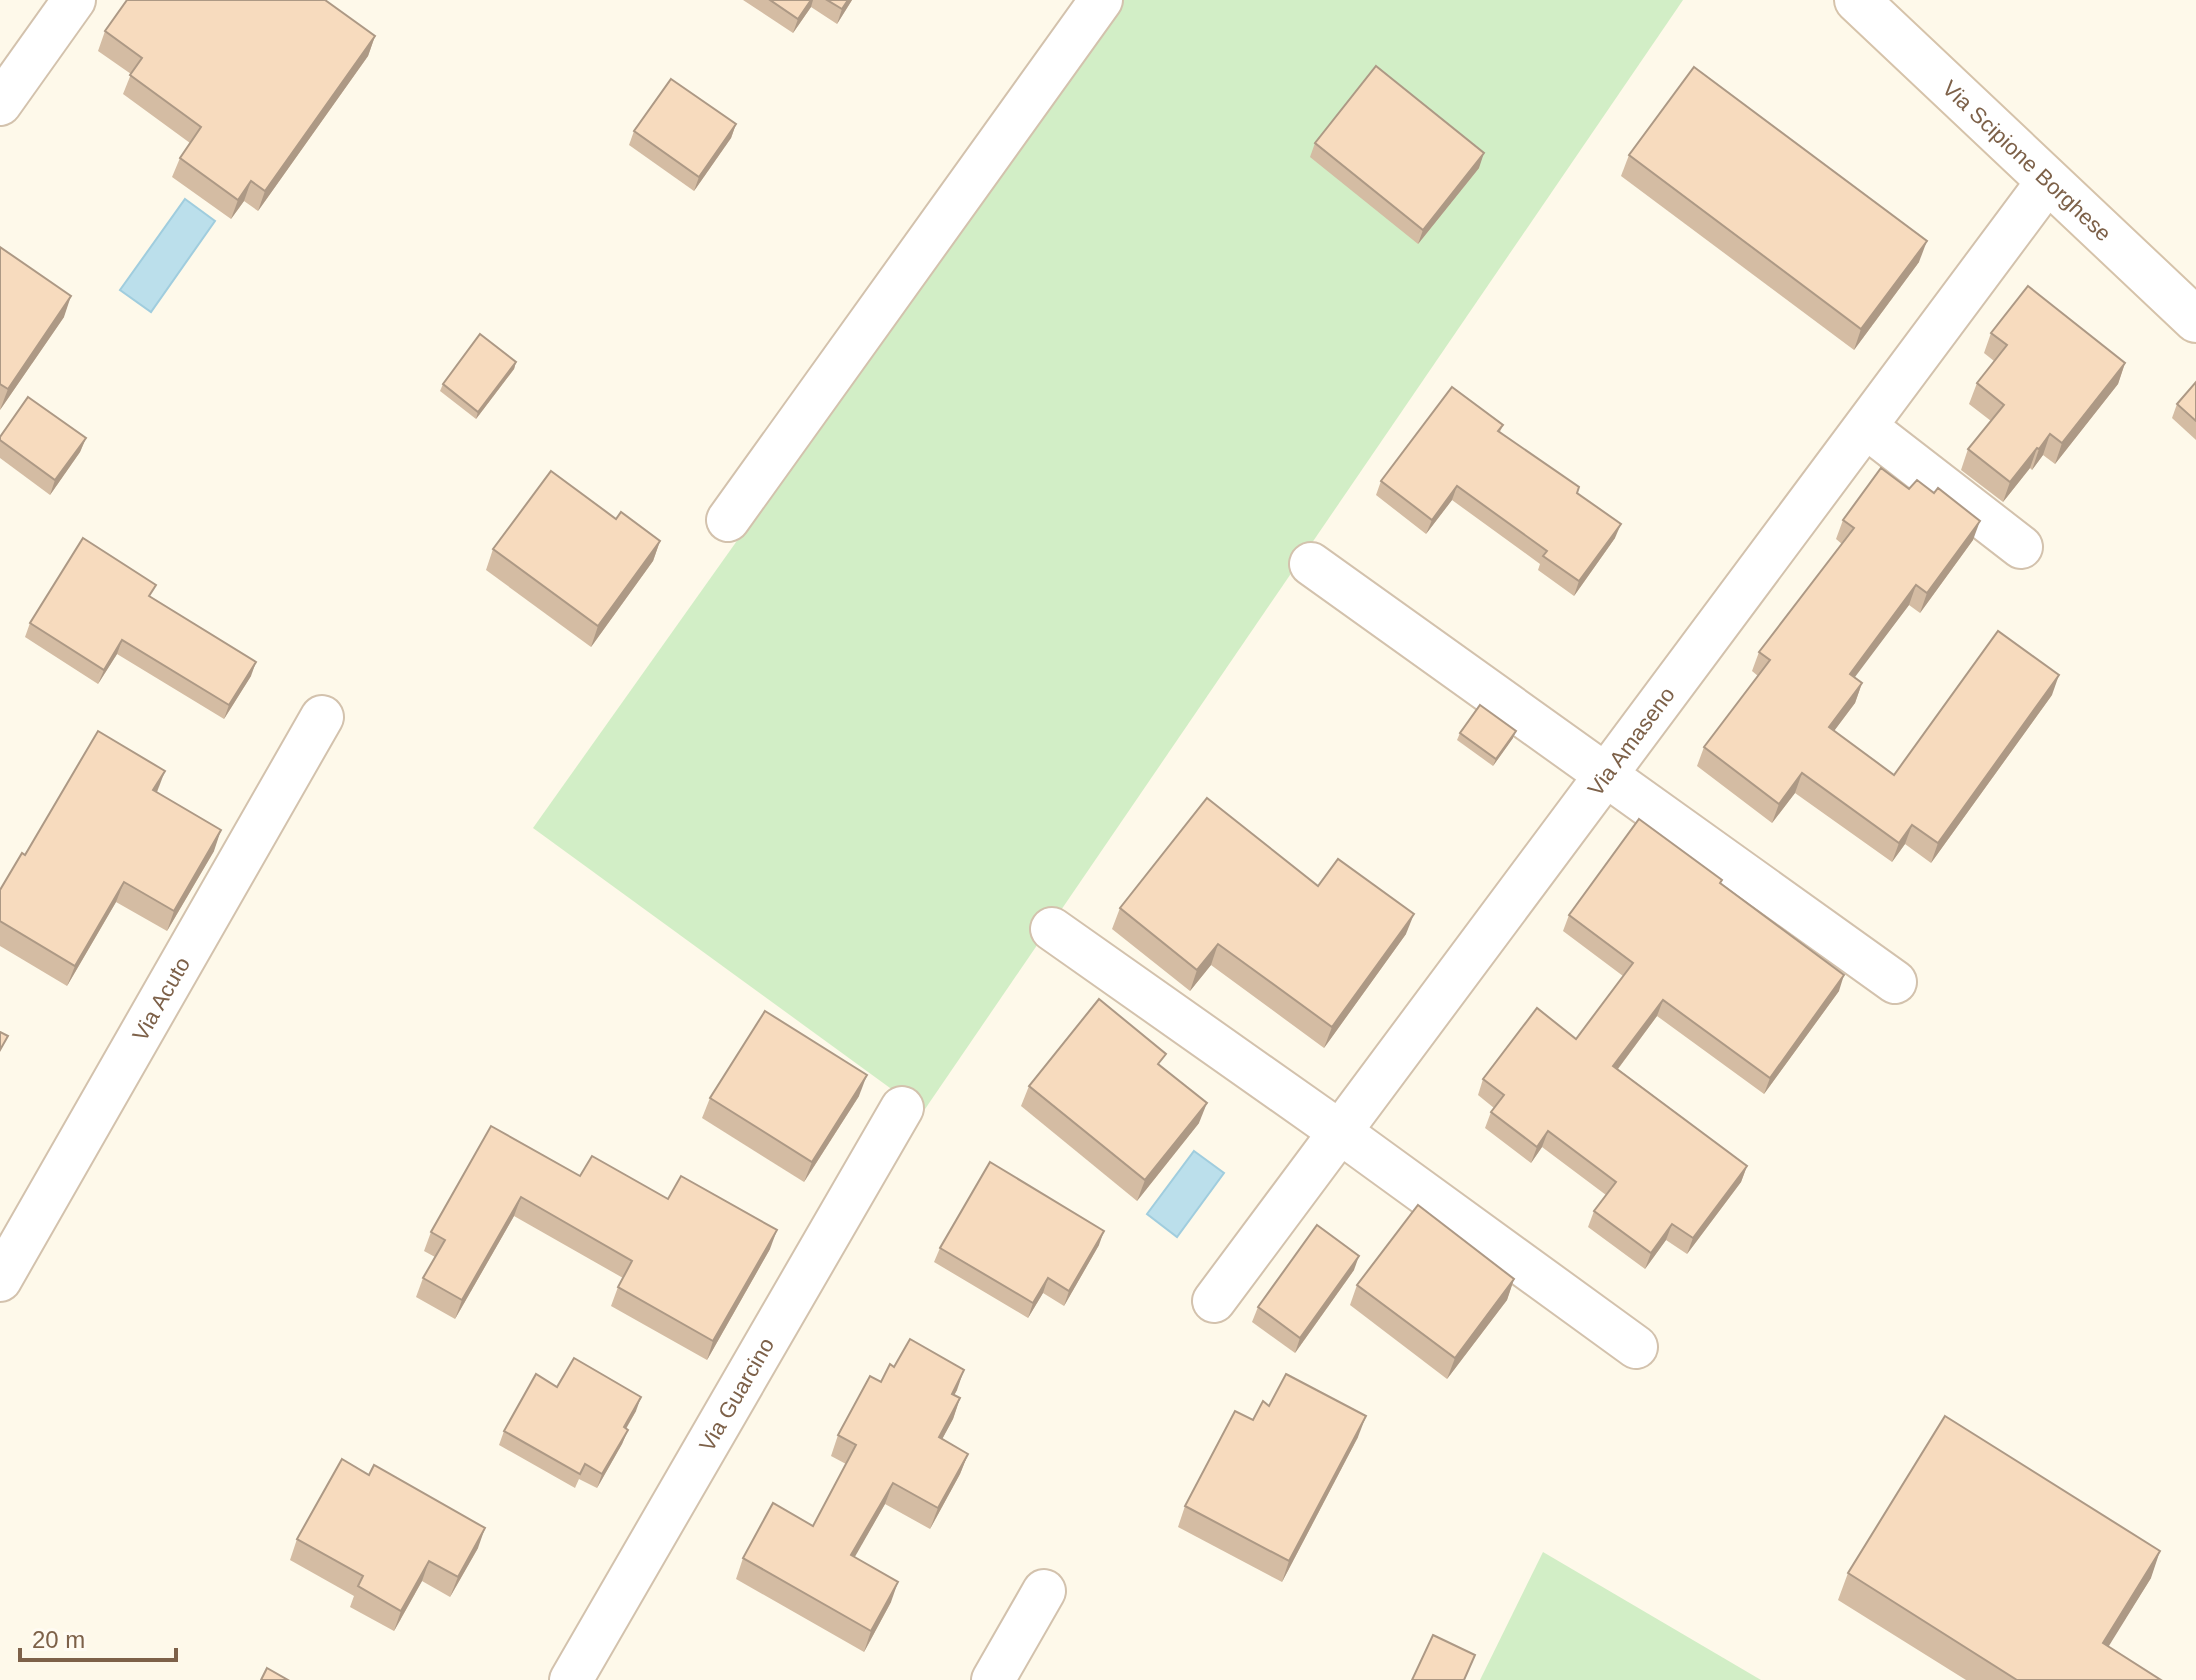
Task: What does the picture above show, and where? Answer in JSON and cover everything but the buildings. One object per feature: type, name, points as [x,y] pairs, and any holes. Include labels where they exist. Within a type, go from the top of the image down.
[{"type":"main road","name":"Via Scipione Borghese","points":[[1857,0],[2196,320]]},
{"type":"street","points":[[0,104],[74,0]]},
{"type":"street","points":[[728,520],[1101,0]]},
{"type":"street","name":"Via Amaseno","points":[[1214,1301],[2048,181]]},
{"type":"street","points":[[1866,427],[2021,547]]},
{"type":"street","points":[[1311,564],[1895,982]]},
{"type":"street","name":"Via Acuto","points":[[0,1280],[322,717]]},
{"type":"street","points":[[1052,929],[1340,1132],[1636,1347]]},
{"type":"street","name":"Via Guarcino","points":[[571,1680],[902,1108]]},
{"type":"street","points":[[993,1680],[1044,1591]]},
{"type":"green space","points":[[1121,0],[1683,0],[923,1112],[533,828]]},
{"type":"green space","points":[[1543,1552],[1761,1680],[1480,1680]]},
{"type":"water","points":[[185,199],[215,221],[151,312],[120,290]]},
{"type":"water","points":[[1194,1151],[1224,1173],[1177,1237],[1147,1214]]}]
